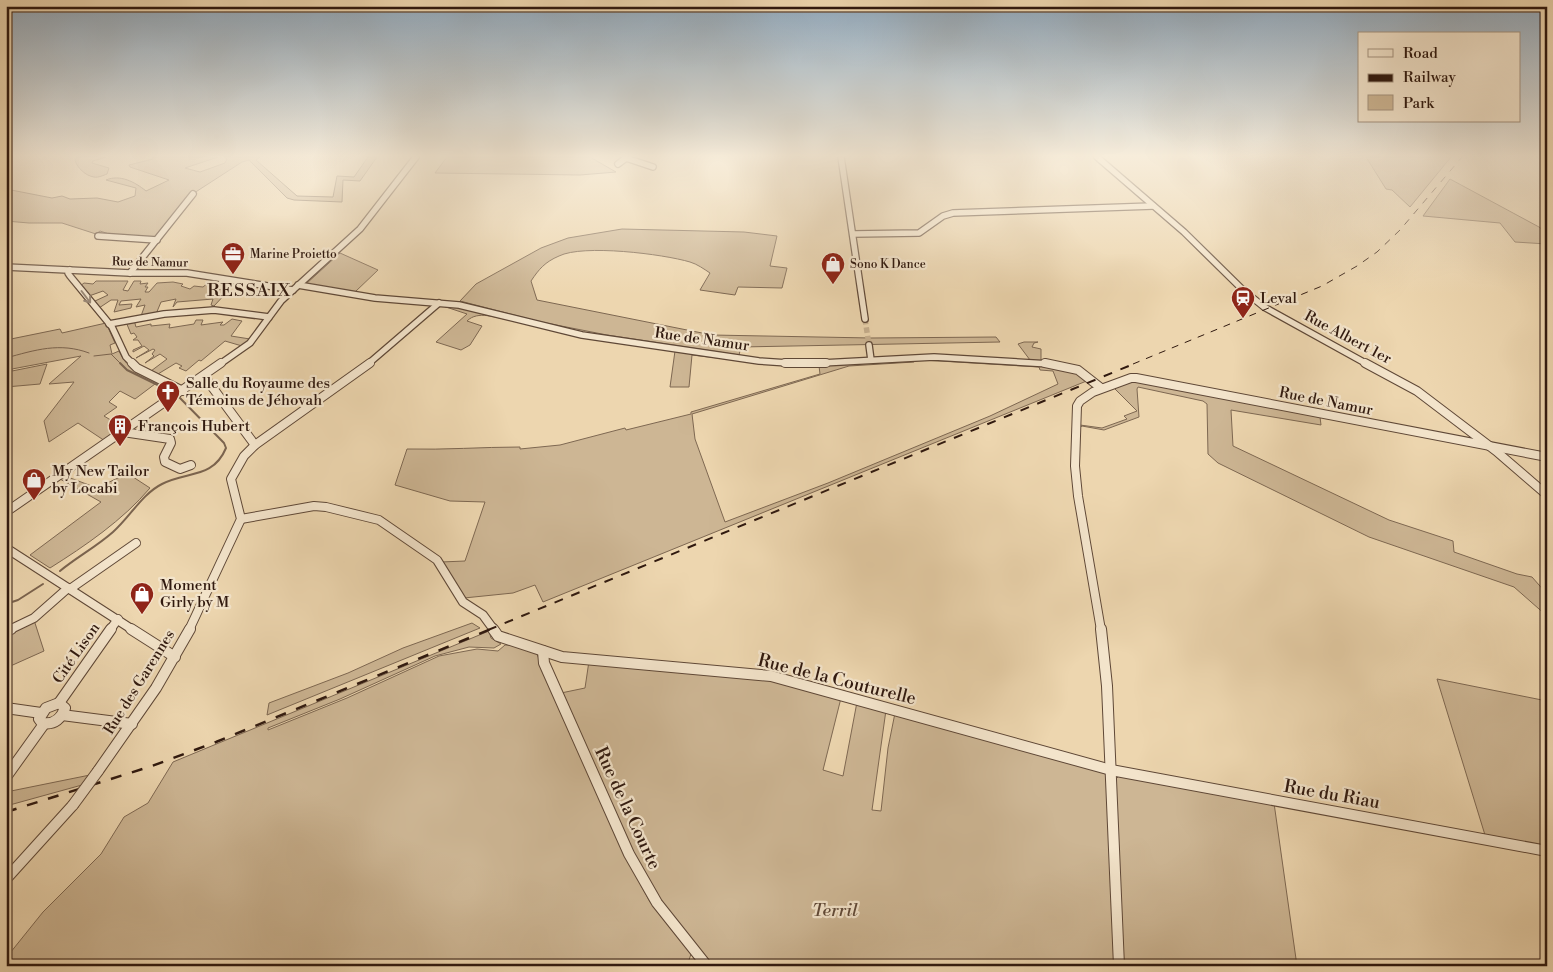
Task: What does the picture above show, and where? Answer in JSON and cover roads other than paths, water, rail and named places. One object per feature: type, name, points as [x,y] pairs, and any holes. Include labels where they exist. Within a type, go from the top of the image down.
[{"type":"street","points":[[130,273],[186,202]]},
{"type":"street","points":[[6,512],[250,343],[269,316],[295,288],[360,229],[381,202]]},
{"type":"street","points":[[848,202],[865,319]]},
{"type":"street","name":"Rue Albert 1er","points":[[1149,202],[1195,243],[1237,286],[1267,310],[1417,391],[1491,447],[1547,495]]},
{"type":"street","points":[[853,234],[919,233],[943,216],[953,213],[1153,206]]},
{"type":"street","points":[[98,236],[157,240]]},
{"type":"street","name":"Rue de Namur","points":[[6,267],[130,273],[187,273],[362,296],[467,306],[582,335],[734,358],[803,364],[934,357],[1041,362],[1078,370],[1101,388]]},
{"type":"street","points":[[70,270],[68,273],[70,276],[109,324],[126,357],[135,366],[183,391]]},
{"type":"street","points":[[241,519],[231,479],[244,456],[255,445],[365,367],[439,303]]},
{"type":"street","points":[[109,324],[164,314],[214,310],[269,316]]},
{"type":"street","points":[[869,345],[871,360]]},
{"type":"street","points":[[204,376],[255,445]]},
{"type":"street","name":"Rue de Namur","points":[[1111,770],[1099,610],[1079,503],[1075,466],[1078,403],[1081,399],[1101,388],[1131,378],[1142,379],[1547,457]]},
{"type":"street","points":[[123,432],[170,438],[171,443],[165,455],[165,462],[180,469],[191,465]]},
{"type":"street","name":"Rue de la Couturelle","points":[[241,519],[314,506],[326,507],[379,520],[436,560],[463,602],[483,615],[502,638],[543,651],[573,658],[771,676],[1111,770]]},
{"type":"street","name":"Rue des Garennes","points":[[6,879],[73,805],[132,724],[175,657],[241,519]]},
{"type":"street","points":[[6,632],[34,618],[69,588],[136,543]]},
{"type":"street","points":[[6,548],[175,657]]},
{"type":"street","name":"Cité Lison","points":[[41,713],[49,706],[59,703],[118,619]]},
{"type":"street","name":"Rue de la Courte","points":[[543,651],[544,663],[630,854],[657,903],[707,966]]},
{"type":"street","name":"Cité Lison","points":[[59,703],[64,706],[62,715]]},
{"type":"street","points":[[6,708],[41,713],[40,719],[44,724]]},
{"type":"street","points":[[6,777],[44,724],[54,722],[62,715],[132,724]]},
{"type":"street","points":[[1111,770],[1119,966]]},
{"type":"street","name":"Rue du Riau","points":[[1111,770],[1547,851]]},
{"type":"waterway","points":[[6,358],[48,348],[68,348],[89,353]]},
{"type":"waterway","points":[[94,356],[111,354],[127,370],[174,393]]},
{"type":"waterway","points":[[60,571],[113,532],[155,488],[171,480],[207,470],[221,458],[226,448],[224,443],[179,397]]},
{"type":"waterway","points":[[6,604],[18,600],[43,584]]},
{"type":"tunnel","points":[[865,319],[869,345]]},
{"type":"railway","points":[[1133,364],[1322,286],[1377,252],[1400,230],[1423,202]]},
{"type":"railway","points":[[488,630],[1136,363]]},
{"type":"railway","points":[[6,812],[152,766],[216,742],[491,629]]},
{"type":"place","name":"Marine Proietto","points":[[233,275]]},
{"type":"place","name":"Sono K Dance","points":[[833,285]]},
{"type":"place","name":"Leval","points":[[1243,319]]},
{"type":"place","name":"Salle du Royaume des Témoins de Jéhovah","points":[[168,413]]},
{"type":"place","name":"François Hubert","points":[[120,447]]},
{"type":"place","name":"My New Tailor by Locabi","points":[[34,501]]},
{"type":"place","name":"Moment Girly by M","points":[[142,615]]},
{"type":"district","name":"RESSAIX","points":[[249,290]]},
{"type":"park label","name":"Terril","points":[[835,910]]}]
